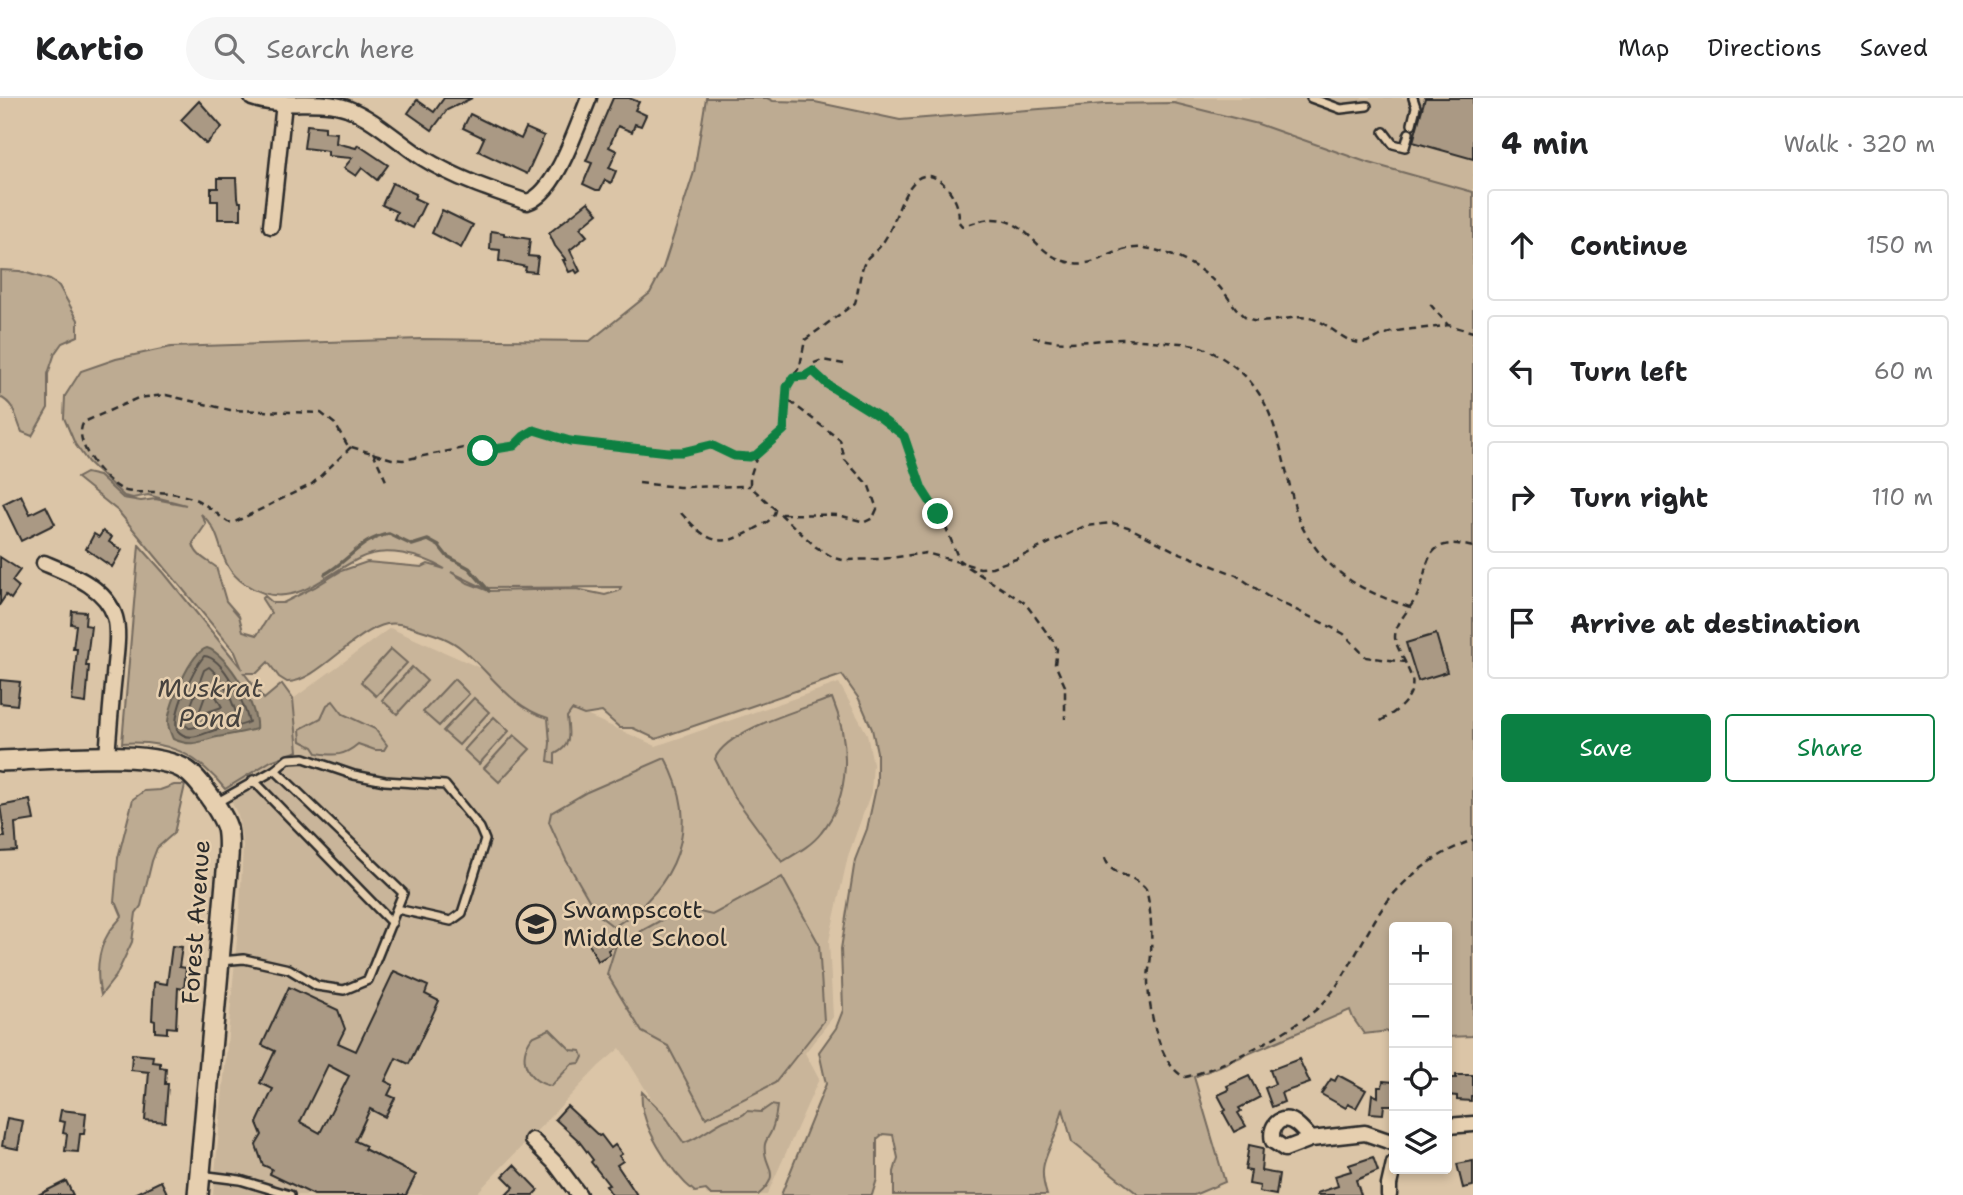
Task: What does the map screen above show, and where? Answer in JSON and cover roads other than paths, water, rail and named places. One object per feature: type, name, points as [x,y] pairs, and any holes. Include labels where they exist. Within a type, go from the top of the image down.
[{"type":"street","points":[[252,98],[262,102],[343,107],[371,121],[441,168],[473,183],[527,202],[535,200],[553,181],[589,98]]},
{"type":"street","points":[[271,226],[284,103]]},
{"type":"street","points":[[44,563],[74,575],[95,589],[115,617],[116,654],[107,757]]},
{"type":"street","name":"Forest Avenue","points":[[0,761],[107,757],[148,759],[175,766],[195,779],[214,804],[227,829],[228,849],[198,1195]]},
{"type":"street","points":[[1452,1126],[1473,1124]]},
{"type":"street","points":[[1311,1139],[1365,1133],[1389,1141]]},
{"type":"street","points":[[532,1140],[555,1163],[576,1194]]},
{"type":"street","points":[[1389,1195],[1392,1174]]},
{"type":"lane","points":[[1311,98],[1341,108],[1367,106]]},
{"type":"lane","points":[[1384,132],[1394,144],[1405,147],[1416,107],[1413,98]]},
{"type":"lane","points":[[214,804],[275,770],[288,759],[304,758],[354,775],[385,781],[444,785],[480,828],[485,840],[462,913],[451,921],[397,909]]},
{"type":"lane","points":[[219,961],[244,960],[289,969],[317,986],[344,990],[368,980],[403,893],[275,770]]},
{"type":"lane","points":[[253,780],[392,923]]},
{"type":"lane","points":[[200,1175],[240,1180],[290,1195]]},
{"type":"water","name":"Muskrat Pond","points":[[207,648],[215,652],[233,671],[253,708],[256,729],[198,742],[181,742],[173,739],[168,724],[169,714],[187,669],[200,652]]},
{"type":"waterway","points":[[325,574],[370,540],[389,534],[412,545],[428,540],[439,546],[447,556],[469,568],[489,591]]},
{"type":"place","name":"Swampscott Middle School","points":[[536,924]]}]
